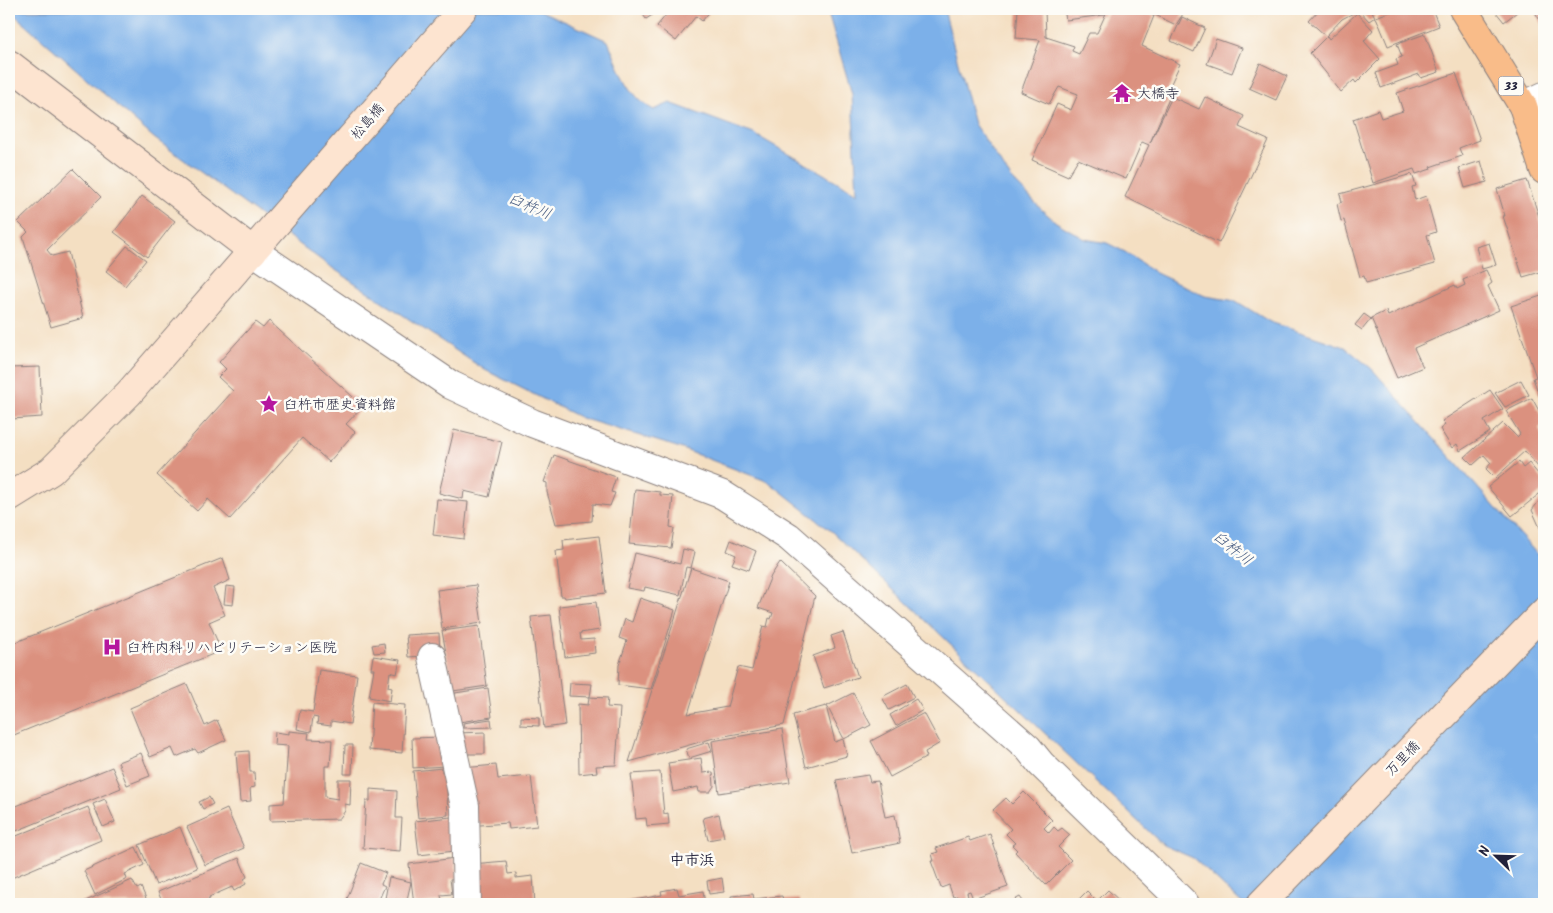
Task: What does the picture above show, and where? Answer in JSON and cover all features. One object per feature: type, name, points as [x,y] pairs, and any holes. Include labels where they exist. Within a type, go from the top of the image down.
[{"type":"main road","name":"33","points":[[1463,9],[1534,101],[1544,170]]},
{"type":"street","name":"松島橋","points":[[9,497],[51,471],[129,393],[463,9]]},
{"type":"street","points":[[9,64],[262,242],[451,384],[532,423],[723,495],[789,537],[1028,748],[1041,764],[1184,904]]},
{"type":"street","name":"万里橋","points":[[1261,904],[1544,612]]},
{"type":"street","points":[[432,657],[465,806],[467,904]]},
{"type":"water","name":"臼杵川","points":[[537,9],[608,41],[625,80],[631,89],[637,97],[654,110],[670,103],[754,134],[857,193],[852,94],[827,9],[944,9],[974,124],[1011,178],[1056,222],[1085,239],[1107,243],[1125,252],[1156,273],[1205,296],[1236,301],[1270,322],[1345,347],[1372,369],[1544,562],[1544,904],[1243,904],[1193,858],[1163,845],[831,531],[769,482],[677,447],[581,418],[485,370],[328,265],[154,138],[9,10]]},
{"type":"building","points":[[639,9],[662,9],[646,19]]},
{"type":"building","points":[[671,9],[676,13],[680,9],[712,9],[702,21],[696,16],[676,41],[657,26]]},
{"type":"building","points":[[1018,9],[1045,10],[1046,37],[1074,46],[1072,51],[1079,54],[1089,33],[1097,33],[1108,9],[1143,9],[1142,11],[1154,16],[1142,46],[1180,64],[1167,92],[1171,94],[1150,143],[1172,97],[1199,109],[1205,97],[1244,116],[1239,127],[1268,140],[1219,243],[1125,197],[1149,145],[1142,142],[1126,179],[1078,159],[1068,176],[1032,160],[1057,104],[1071,110],[1078,94],[1059,87],[1049,104],[1021,92],[1040,40],[1016,38]]},
{"type":"building","points":[[1064,9],[1103,9],[1104,15],[1066,20]]},
{"type":"building","points":[[1151,9],[1186,9],[1176,25],[1149,12]]},
{"type":"building","points":[[1320,9],[1371,9],[1375,17],[1369,21],[1359,10],[1342,19],[1326,36],[1309,21]]},
{"type":"building","points":[[1397,9],[1432,9],[1439,26],[1388,46],[1376,17]]},
{"type":"building","points":[[1500,9],[1515,9],[1517,12],[1504,22],[1496,12]]},
{"type":"building","points":[[1533,9],[1544,9],[1544,27]]},
{"type":"building","points":[[1357,13],[1373,30],[1364,41],[1380,59],[1356,83],[1354,80],[1341,92],[1310,53],[1327,36],[1329,39]]},
{"type":"building","points":[[1182,17],[1205,28],[1194,52],[1171,41]]},
{"type":"building","points":[[1425,34],[1439,72],[1421,78],[1419,74],[1381,88],[1376,73],[1398,65],[1396,59],[1402,57],[1397,44]]},
{"type":"building","points":[[1216,39],[1242,48],[1232,73],[1207,64]]},
{"type":"building","points":[[1260,63],[1287,76],[1276,100],[1249,88]]},
{"type":"building","points":[[1456,73],[1480,140],[1459,148],[1462,156],[1430,167],[1431,169],[1416,174],[1414,169],[1373,183],[1353,119],[1378,110],[1381,118],[1403,111],[1397,93]]},
{"type":"building","points":[[1481,161],[1487,182],[1465,188],[1459,168]]},
{"type":"building","points":[[73,169],[101,197],[47,250],[52,256],[68,252],[83,318],[51,327],[23,237],[28,232],[18,222]]},
{"type":"building","points":[[1412,174],[1416,186],[1412,187],[1415,200],[1426,196],[1436,232],[1427,235],[1435,264],[1366,283],[1364,276],[1360,277],[1344,220],[1341,221],[1337,204],[1342,202],[1340,194]]},
{"type":"building","points":[[1527,180],[1544,232],[1544,271],[1523,277],[1503,216],[1505,216],[1497,189]]},
{"type":"building","points":[[142,196],[175,221],[147,257],[114,232]]},
{"type":"building","points":[[1489,243],[1496,265],[1482,269],[1476,247]]},
{"type":"building","points":[[127,246],[146,260],[125,286],[106,271]]},
{"type":"building","points":[[1486,270],[1492,283],[1488,286],[1499,310],[1414,348],[1423,367],[1397,378],[1371,318],[1386,311],[1388,316],[1455,285],[1457,289],[1465,285],[1463,280]]},
{"type":"building","points":[[1544,295],[1544,409],[1533,378],[1536,377],[1511,306]]},
{"type":"building","points":[[1364,314],[1371,319],[1362,330],[1355,325]]},
{"type":"building","points":[[269,321],[363,406],[346,424],[355,432],[329,462],[302,438],[230,519],[208,499],[197,511],[157,475],[233,391],[218,377],[226,369],[219,362],[255,322],[263,328]]},
{"type":"building","points":[[40,367],[42,417],[12,419],[10,368]]},
{"type":"building","points":[[1521,380],[1529,395],[1505,407],[1495,393]]},
{"type":"building","points":[[1490,390],[1503,409],[1484,421],[1490,432],[1460,451],[1457,444],[1452,448],[1440,429],[1445,425],[1442,421]]},
{"type":"building","points":[[1532,398],[1544,420],[1544,425],[1539,428],[1544,441],[1544,465],[1538,467],[1525,451],[1495,478],[1486,469],[1491,463],[1484,455],[1473,465],[1465,457],[1503,423],[1517,437],[1520,434],[1506,411]]},
{"type":"building","points":[[454,430],[502,442],[489,497],[464,491],[463,499],[439,493]]},
{"type":"building","points":[[554,455],[616,477],[611,492],[615,493],[610,506],[593,504],[592,521],[556,524],[547,492],[547,483],[544,482]]},
{"type":"building","points":[[1519,462],[1523,468],[1529,463],[1544,481],[1544,490],[1512,516],[1488,487]]},
{"type":"building","points":[[635,489],[660,492],[660,495],[673,496],[670,527],[674,528],[671,548],[629,544]]},
{"type":"building","points":[[1544,495],[1544,528],[1541,530],[1532,510]]},
{"type":"building","points":[[437,499],[468,502],[464,539],[433,535]]},
{"type":"building","points":[[599,536],[606,593],[565,598],[561,596],[556,551],[564,550],[563,540]]},
{"type":"building","points":[[731,540],[756,551],[749,570],[732,564],[736,555],[727,551]]},
{"type":"building","points":[[683,549],[695,552],[691,568],[686,567],[680,595],[645,587],[644,591],[627,588],[635,553],[680,564]]},
{"type":"building","name":"臼杵内科リハビリテーション医院","points":[[223,558],[230,580],[213,588],[225,615],[209,622],[219,645],[210,650],[213,654],[9,737],[9,645]]},
{"type":"building","points":[[780,562],[815,596],[784,725],[714,738],[629,762],[691,568],[729,581],[688,714],[727,707],[738,667],[752,670],[763,626],[767,627],[769,618],[771,619],[773,613],[758,608],[771,576]]},
{"type":"building","points":[[476,585],[482,623],[442,629],[437,590]]},
{"type":"building","points":[[226,586],[235,587],[233,605],[224,604]]},
{"type":"building","points":[[640,598],[675,610],[651,689],[618,685],[619,665],[627,641],[619,638],[625,619],[632,622]]},
{"type":"building","points":[[596,602],[600,630],[580,633],[581,640],[594,639],[595,653],[565,657],[559,606]]},
{"type":"building","points":[[551,615],[565,725],[544,728],[531,617]]},
{"type":"building","points":[[479,626],[487,686],[453,691],[442,631]]},
{"type":"building","points":[[843,632],[858,677],[824,688],[813,656],[835,648],[831,636]]},
{"type":"building","points":[[439,633],[440,655],[408,657],[406,635]]},
{"type":"building","points":[[384,643],[385,652],[374,653],[372,645]]},
{"type":"building","points":[[373,656],[400,660],[397,674],[390,672],[388,687],[392,688],[390,701],[369,697],[374,669],[371,669]]},
{"type":"building","points":[[319,670],[357,675],[350,724],[331,721],[331,726],[317,724],[318,718],[313,717],[311,732],[297,729],[300,710],[313,712]]},
{"type":"building","points":[[570,683],[592,684],[590,697],[569,696]]},
{"type":"building","points":[[187,684],[205,726],[217,720],[226,740],[198,753],[195,749],[176,757],[172,748],[150,757],[130,708]]},
{"type":"building","points":[[907,684],[914,697],[889,710],[882,697]]},
{"type":"building","points":[[488,688],[492,717],[459,722],[455,693]]},
{"type":"building","points":[[853,693],[871,725],[844,739],[827,706]]},
{"type":"building","points":[[589,697],[608,698],[607,707],[620,708],[616,765],[596,766],[597,772],[579,774],[578,704],[588,705]]},
{"type":"building","points":[[916,699],[923,710],[896,726],[890,715]]},
{"type":"building","points":[[372,702],[405,705],[402,753],[369,750]]},
{"type":"building","points":[[826,706],[835,742],[843,739],[847,756],[806,767],[793,715]]},
{"type":"building","points":[[924,713],[940,743],[925,752],[927,757],[890,777],[871,741]]},
{"type":"building","points":[[521,717],[539,718],[539,726],[521,725]]},
{"type":"building","points":[[491,719],[492,727],[464,728],[463,723]]},
{"type":"building","points":[[782,729],[790,782],[719,793],[712,741]]},
{"type":"building","points":[[289,731],[309,733],[308,739],[332,740],[330,766],[325,766],[325,797],[338,799],[338,779],[351,779],[350,805],[345,804],[345,811],[339,819],[270,821],[270,804],[284,803],[288,746],[274,745],[275,732],[289,734]]},
{"type":"building","points":[[485,732],[485,754],[458,754],[457,733]]},
{"type":"building","points":[[443,737],[445,766],[413,768],[412,738]]},
{"type":"building","points":[[709,742],[712,751],[689,758],[686,749]]},
{"type":"building","points":[[345,745],[353,745],[352,774],[344,774]]},
{"type":"building","points":[[249,751],[250,772],[254,772],[255,787],[250,788],[251,801],[240,802],[236,752]]},
{"type":"building","points":[[141,753],[150,776],[127,785],[118,762]]},
{"type":"building","points":[[701,758],[703,773],[713,772],[714,786],[710,792],[699,792],[698,787],[673,792],[668,763]]},
{"type":"building","points":[[496,765],[498,779],[531,776],[537,826],[509,829],[508,823],[467,826],[462,768]]},
{"type":"building","points":[[112,767],[121,788],[9,834],[9,809]]},
{"type":"building","points":[[442,768],[442,772],[446,772],[448,815],[418,818],[413,771]]},
{"type":"building","points":[[660,772],[664,814],[668,813],[669,824],[647,826],[646,818],[636,819],[631,774]]},
{"type":"building","points":[[868,775],[870,782],[878,781],[885,817],[895,815],[900,843],[852,853],[836,780]]},
{"type":"building","points":[[370,789],[397,791],[396,818],[402,818],[400,851],[363,848],[366,801],[370,801]]},
{"type":"building","points":[[1024,792],[1052,820],[1044,828],[1049,833],[1054,827],[1058,831],[1062,828],[1070,835],[1058,847],[1071,860],[1046,885],[1015,852],[1017,850],[1012,845],[1015,843],[1006,834],[1011,829],[993,810],[1006,798],[1012,804]]},
{"type":"building","points":[[209,797],[213,804],[203,809],[199,802]]},
{"type":"building","points":[[105,799],[115,822],[103,827],[93,804]]},
{"type":"building","points":[[88,807],[101,840],[9,879],[9,839]]},
{"type":"building","points":[[227,809],[244,848],[205,865],[187,827]]},
{"type":"building","points":[[719,814],[724,837],[708,840],[703,818]]},
{"type":"building","points":[[451,817],[455,851],[419,855],[415,821]]},
{"type":"building","points":[[180,827],[197,868],[156,885],[139,845]]},
{"type":"building","points":[[990,834],[1008,887],[973,899],[970,891],[967,892],[970,904],[960,904],[957,896],[953,897],[949,885],[941,888],[931,861],[934,861],[932,854],[938,852],[936,848],[968,837],[970,841]]},
{"type":"building","points":[[136,847],[144,865],[125,874],[127,879],[95,895],[84,871]]},
{"type":"building","points":[[239,858],[247,877],[244,879],[246,884],[234,891],[232,887],[198,904],[163,904],[158,892]]},
{"type":"building","points":[[455,858],[458,878],[450,879],[452,894],[441,895],[442,901],[414,904],[409,864]]},
{"type":"building","points":[[506,861],[508,874],[516,873],[516,878],[533,876],[535,904],[475,904],[472,864]]},
{"type":"building","points":[[361,863],[386,873],[381,884],[385,886],[377,904],[345,904]]},
{"type":"building","points":[[389,877],[411,882],[406,904],[384,904]]},
{"type":"building","points":[[722,878],[724,892],[709,894],[707,881]]},
{"type":"building","points":[[132,880],[137,889],[141,887],[148,903],[79,904]]},
{"type":"building","points":[[677,888],[679,895],[703,891],[705,904],[612,904],[662,895],[661,891]]},
{"type":"building","points":[[1108,890],[1123,904],[1078,904],[1076,902],[1087,891],[1097,901]]},
{"type":"building","points":[[753,894],[754,899],[782,896],[783,900],[800,899],[800,904],[732,904],[731,896]]},
{"type":"building","points":[[1020,897],[1025,904],[1007,904]]},
{"type":"place","name":"大橋寺","points":[[1122,93]]},
{"type":"place","name":"臼杵市歴史資料館","points":[[269,404]]},
{"type":"place","name":"臼杵内科リハビリテーション医院","points":[[112,647]]},
{"type":"district","name":"中市浜","points":[[692,860]]}]
